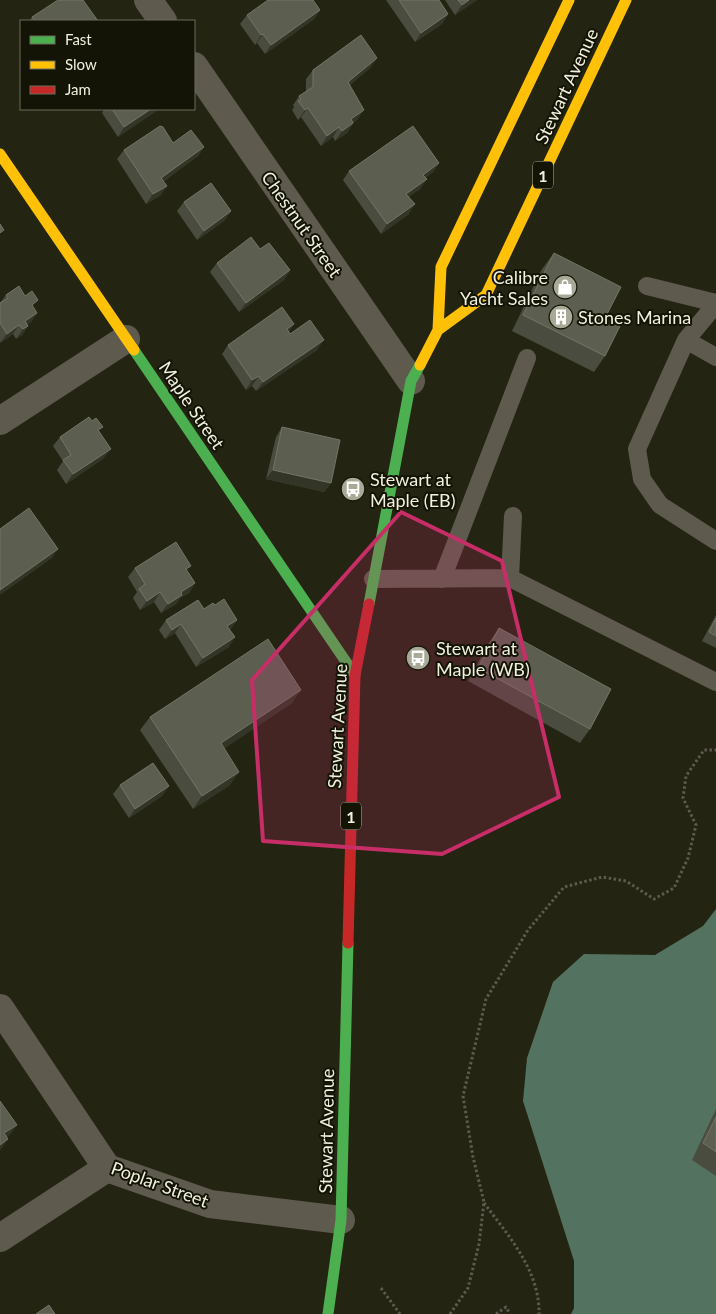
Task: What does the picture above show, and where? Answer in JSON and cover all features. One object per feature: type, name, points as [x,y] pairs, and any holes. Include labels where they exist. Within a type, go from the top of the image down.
[{"type":"main road","name":"Stewart Avenue","points":[[328,1314],[341,1220],[355,675],[411,381],[438,330],[441,268],[569,0]]},
{"type":"main road","name":"Stewart Avenue","points":[[438,330],[486,295],[626,0]]},
{"type":"main road","name":"Maple Street","points":[[0,154],[355,675]]},
{"type":"street","points":[[148,0],[162,20]]},
{"type":"street","name":"Chestnut Street","points":[[195,67],[411,381]]},
{"type":"street","points":[[0,421],[126,339]]},
{"type":"street","name":"Poplar Street","points":[[0,1008],[106,1168],[210,1204],[341,1220]]},
{"type":"street","points":[[0,1238],[106,1168]]},
{"type":"lane","points":[[647,286],[716,303],[686,340],[637,449],[642,479],[660,504],[716,541]]},
{"type":"lane","points":[[686,340],[716,357]]},
{"type":"lane","points":[[442,578],[527,358]]},
{"type":"lane","points":[[510,578],[514,516]]},
{"type":"lane","points":[[373,579],[510,578],[716,682]]},
{"type":"path","points":[[450,1314],[468,1288],[480,1244],[484,1202],[473,1157],[464,1096],[486,999],[528,930],[564,887],[602,877],[626,881],[654,899],[674,888],[688,858],[696,825],[683,798],[686,776],[704,750],[716,750]]},
{"type":"path","points":[[484,1202],[518,1248],[534,1280],[539,1314]]},
{"type":"path","points":[[381,1288],[400,1314]]},
{"type":"path","points":[[496,1314],[506,1307],[510,1314]]},
{"type":"highlighted area","points":[[401,512],[502,561],[559,797],[442,854],[263,841],[252,680]]},
{"type":"shaded area","points":[[716,909],[716,1314],[571,1314],[574,1308],[574,1261],[523,1101],[527,1058],[553,982],[584,954],[655,955],[703,926]]},
{"type":"building","points":[[58,0],[83,0],[97,20],[34,20],[32,17]]},
{"type":"building","points":[[268,0],[313,0],[320,10],[271,45],[263,34],[261,35],[247,15]]},
{"type":"building","points":[[399,0],[439,0],[448,14],[421,33]]},
{"type":"building","points":[[458,0],[469,0],[462,5]]},
{"type":"building","points":[[361,35],[377,58],[348,82],[364,110],[351,119],[353,123],[342,131],[339,127],[327,136],[308,108],[305,110],[298,101],[301,99],[299,96],[313,87],[313,70]]},
{"type":"building","points":[[113,110],[150,110],[124,127]]},
{"type":"building","points":[[160,126],[163,127],[173,143],[191,130],[204,147],[161,178],[167,186],[153,194],[124,150]]},
{"type":"building","points":[[413,126],[439,163],[423,175],[427,179],[406,194],[415,204],[387,224],[349,171]]},
{"type":"building","points":[[211,183],[231,211],[204,231],[184,202]]},
{"type":"building","points":[[0,224],[4,230],[0,233]]},
{"type":"building","points":[[251,237],[260,249],[269,243],[290,270],[246,303],[217,263]]},
{"type":"building","name":"Stones Marina","points":[[554,253],[621,287],[605,318],[620,326],[605,356],[523,315]]},
{"type":"building","points":[[19,286],[25,296],[32,291],[38,300],[32,305],[37,313],[25,321],[28,326],[23,329],[19,325],[7,334],[0,323],[0,303],[8,298],[6,295]]},
{"type":"building","points":[[282,307],[294,324],[287,329],[290,334],[310,320],[324,340],[263,382],[259,376],[252,380],[228,345]]},
{"type":"building","points":[[89,417],[92,421],[96,418],[103,427],[98,430],[111,449],[73,474],[63,460],[71,455],[60,437]]},
{"type":"building","points":[[282,427],[340,440],[331,483],[273,470]]},
{"type":"building","points":[[29,508],[58,549],[0,590],[0,529]]},
{"type":"building","points":[[176,542],[191,566],[186,569],[195,583],[168,604],[160,592],[147,601],[139,589],[145,584],[135,568]]},
{"type":"building","points":[[224,599],[237,620],[227,626],[235,637],[203,658],[181,624],[172,630],[166,620],[198,600],[204,609]]},
{"type":"building","points":[[716,618],[716,636],[709,632]]},
{"type":"building","points":[[499,628],[611,689],[590,729],[478,668]]},
{"type":"building","points":[[268,639],[301,690],[221,743],[239,772],[202,796],[150,717]]},
{"type":"building","points":[[153,763],[169,786],[135,809],[120,785]]},
{"type":"building","points":[[0,1101],[17,1125],[4,1133],[8,1139],[0,1145]]},
{"type":"building","points":[[716,1117],[716,1152],[703,1143]]},
{"type":"building","points":[[49,1305],[55,1314],[36,1314]]},
{"type":"traffic: fast","points":[[134,350],[355,675]]},
{"type":"traffic: fast","points":[[369,604],[411,381],[420,365]]},
{"type":"traffic: fast","points":[[328,1314],[341,1220],[348,943]]},
{"type":"traffic: slow","points":[[420,365],[438,330],[441,267],[569,0]]},
{"type":"traffic: slow","points":[[438,330],[486,295],[626,0]]},
{"type":"traffic: slow","points":[[0,154],[134,350]]},
{"type":"traffic: jam","points":[[348,943],[355,675],[369,604]]},
{"type":"place","name":"Calibre Yacht Sales","points":[[565,287]]},
{"type":"place","name":"Stones Marina","points":[[561,317]]},
{"type":"place","name":"Stewart at Maple (EB)","points":[[353,489]]},
{"type":"place","name":"Stewart at Maple (WB)","points":[[418,658]]}]
